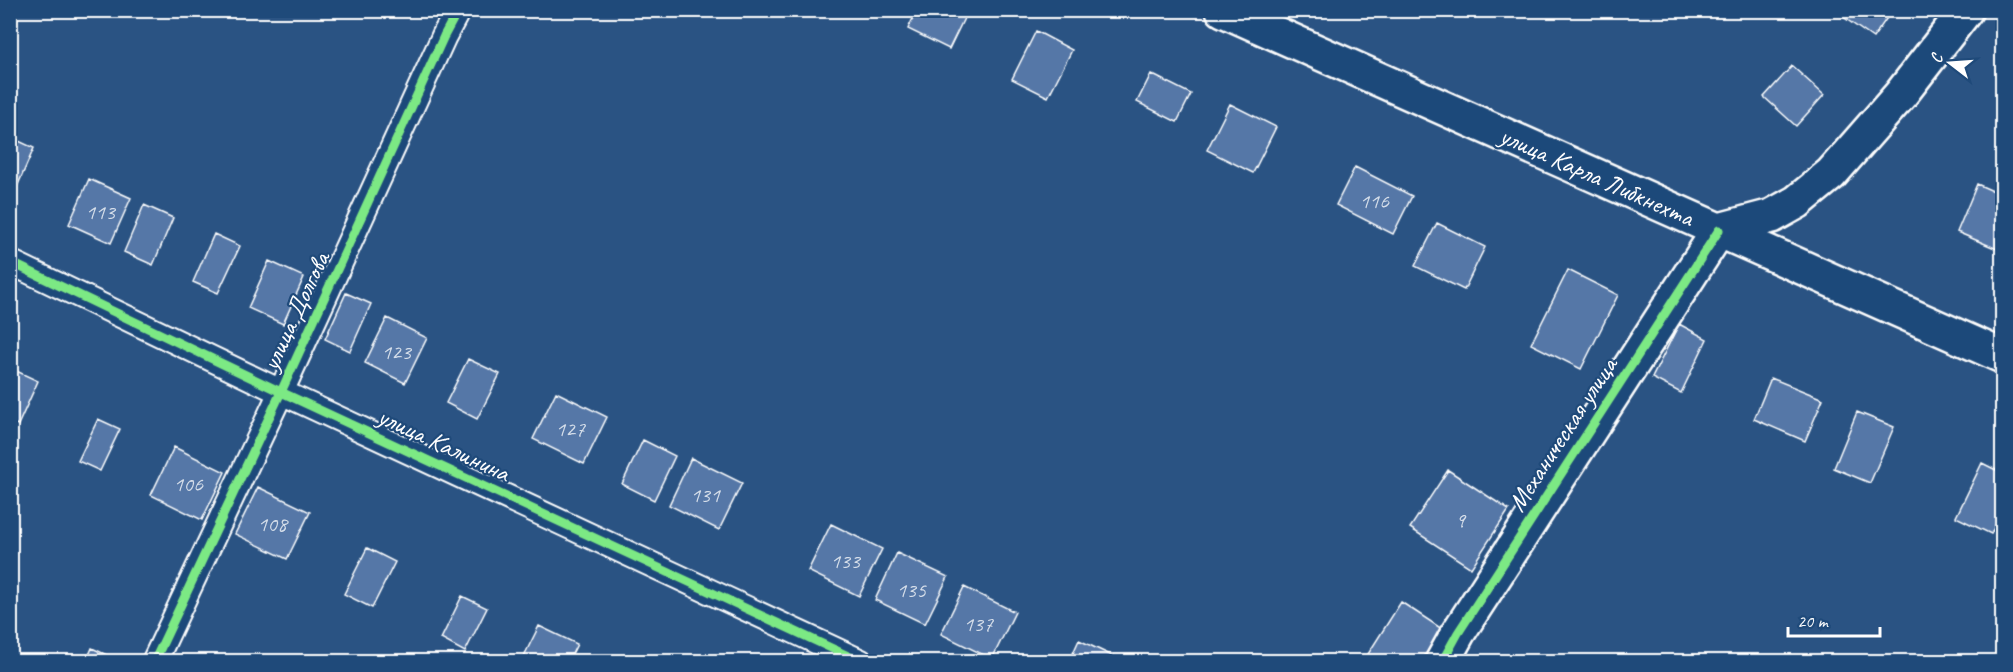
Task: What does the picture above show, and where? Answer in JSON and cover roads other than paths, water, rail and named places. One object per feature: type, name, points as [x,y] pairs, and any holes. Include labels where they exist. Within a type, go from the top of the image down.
[{"type":"main road","name":"улица Карла Либкнехта","points":[[1224,10],[2002,356]]},
{"type":"main road","points":[[1719,230],[1772,216],[1797,202],[1831,174],[1901,94],[1966,10]]},
{"type":"main road","name":"Механическая улица","points":[[1442,662],[1458,633],[1719,230]]},
{"type":"street","name":"улица Долгова","points":[[154,662],[458,10]]},
{"type":"street","name":"улица Калинина","points":[[10,262],[281,392],[861,662]]}]
